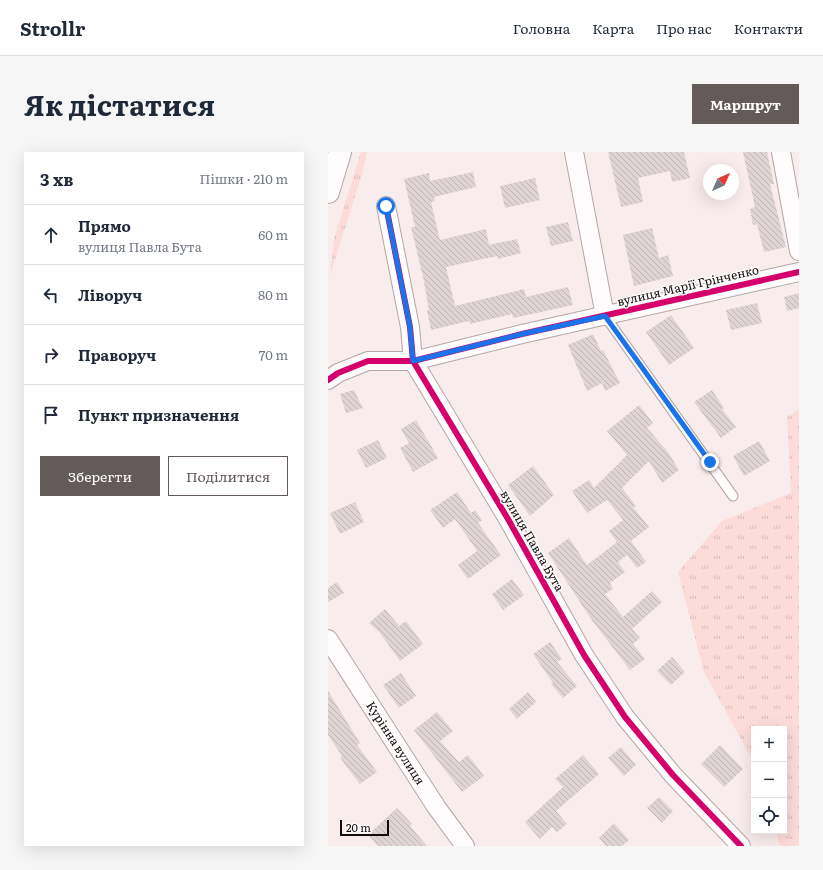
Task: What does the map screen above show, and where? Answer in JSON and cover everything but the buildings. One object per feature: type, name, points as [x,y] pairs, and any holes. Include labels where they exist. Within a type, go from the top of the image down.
[{"type":"highway","points":[[328,192],[340,152]]},
{"type":"street","points":[[574,152],[605,316]]},
{"type":"street","points":[[781,152],[799,251]]},
{"type":"street","name":"вулиця Павла Бута","points":[[386,206],[410,327],[413,361],[508,519],[584,655],[625,717],[673,775],[741,846]]},
{"type":"street","name":"вулиця Марії Грінченко","points":[[328,380],[338,373],[368,361],[413,361],[522,334],[799,272]]},
{"type":"street","name":"Курінна вулиця","points":[[328,639],[437,808],[465,846]]},
{"type":"lane","points":[[605,316],[733,496]]},
{"type":"green space","points":[[361,152],[367,152],[362,175],[330,275],[334,239]]},
{"type":"green space","points":[[799,409],[799,846],[780,846],[777,834],[787,834],[787,726],[751,726],[751,758],[704,672],[678,572],[722,521],[791,493],[787,417]]},
{"type":"cycle path","points":[[386,206],[410,327],[413,361],[508,519],[584,655],[625,717],[673,775],[741,846]]},
{"type":"cycle path","points":[[328,380],[338,373],[368,361],[413,361],[522,334],[799,272]]},
{"type":"route","points":[[386,206],[410,327],[413,361],[522,334],[605,316],[710,462]]}]
